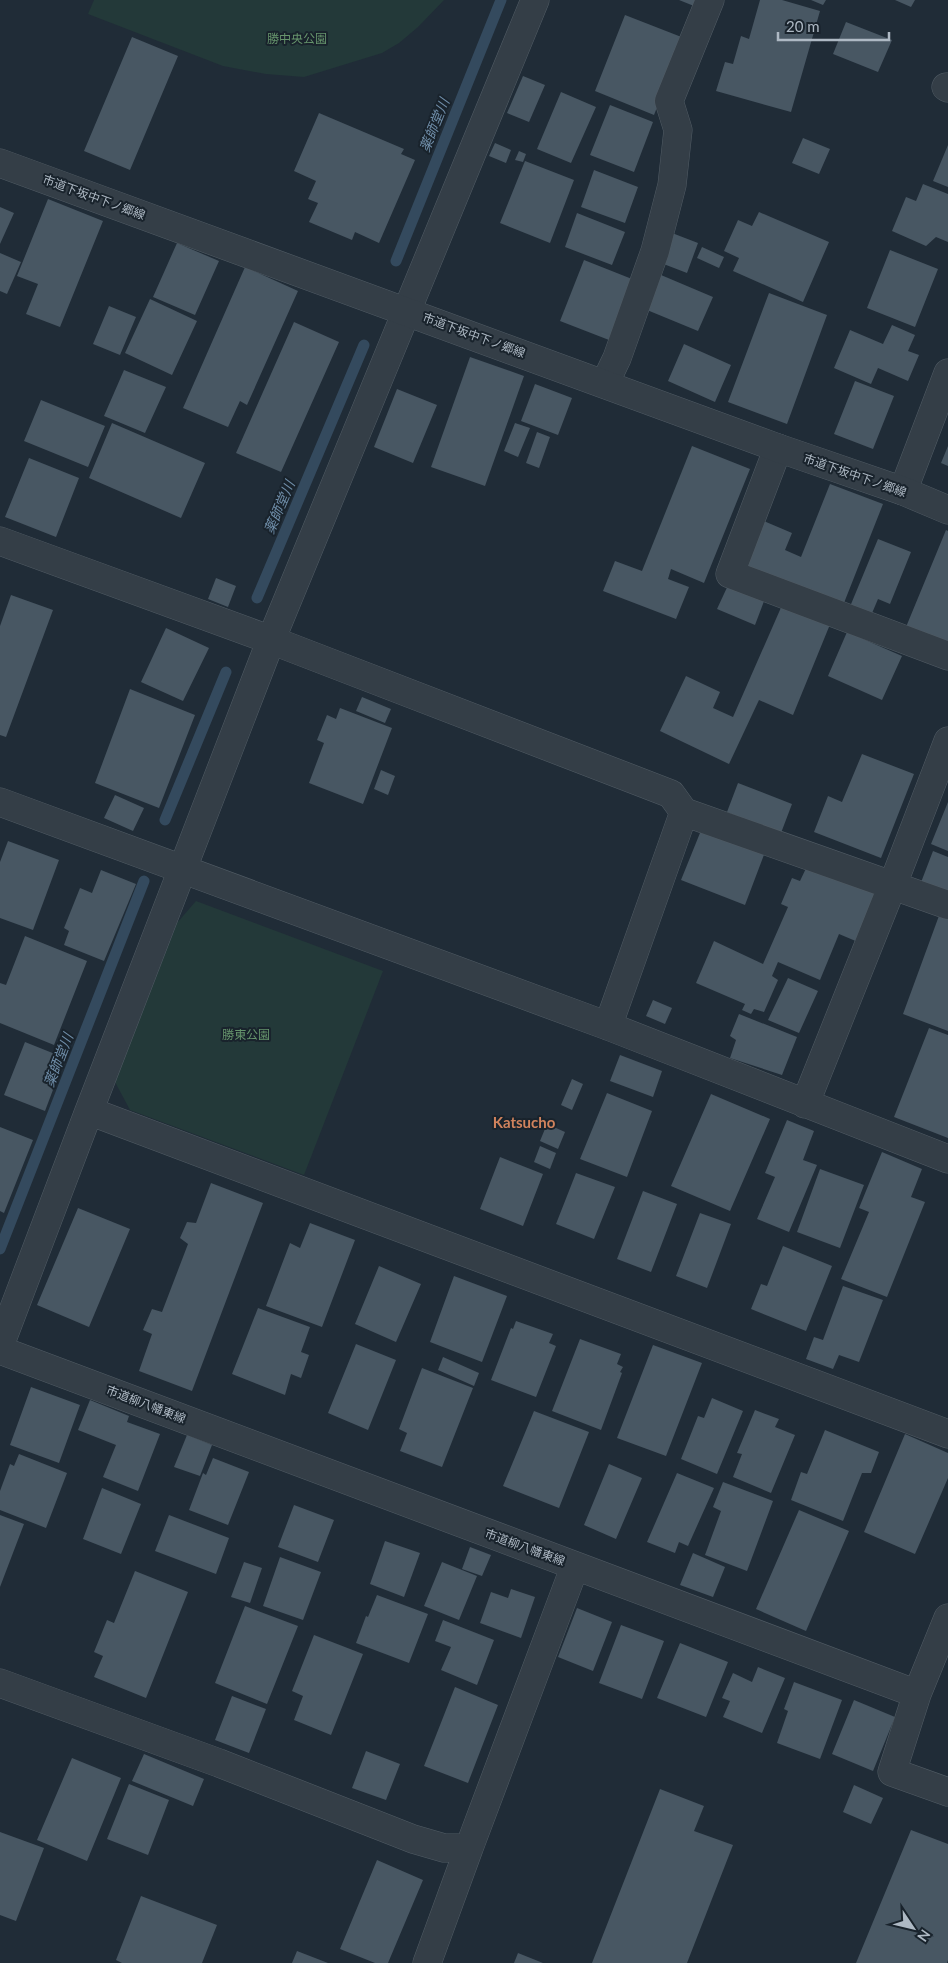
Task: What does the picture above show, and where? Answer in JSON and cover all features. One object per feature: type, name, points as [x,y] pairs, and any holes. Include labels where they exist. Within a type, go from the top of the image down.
[{"type":"street","points":[[0,1345],[270,640],[408,311],[535,0]]},
{"type":"street","points":[[605,383],[617,358],[655,251],[672,185],[678,130],[669,100],[710,0]]},
{"type":"street","name":"市道下坂中下ノ郷線","points":[[0,162],[778,448],[903,490],[948,510]]},
{"type":"street","points":[[903,490],[948,373]]},
{"type":"street","points":[[778,448],[730,574],[948,656]]},
{"type":"street","points":[[0,541],[270,640],[671,794],[684,812],[893,884],[948,905]]},
{"type":"street","points":[[805,1104],[948,741]]},
{"type":"street","points":[[0,802],[608,1026],[948,1159]]},
{"type":"street","points":[[608,1026],[684,812]]},
{"type":"street","points":[[89,1111],[948,1434]]},
{"type":"street","name":"市道柳八幡東線","points":[[0,1350],[917,1694]]},
{"type":"street","points":[[427,1963],[576,1566]]},
{"type":"street","points":[[948,1618],[917,1694],[892,1772],[948,1792]]},
{"type":"street","points":[[0,1683],[220,1763],[412,1839],[444,1848],[469,1848]]},
{"type":"green space","name":"勝中央公園","points":[[94,0],[444,0],[418,27],[399,43],[382,53],[304,77],[266,74],[223,66],[88,14]]},
{"type":"green space","name":"勝東公園","points":[[196,901],[383,971],[304,1175],[130,1110],[115,1082],[177,923]]},
{"type":"building","points":[[679,0],[696,0],[694,6]]},
{"type":"building","points":[[760,0],[782,0],[820,11],[791,112],[716,91],[725,62],[733,64],[741,36],[749,39]]},
{"type":"building","points":[[811,0],[826,0],[823,5]]},
{"type":"building","points":[[895,0],[915,0],[911,7]]},
{"type":"building","points":[[625,15],[684,38],[654,115],[595,91]]},
{"type":"building","points":[[846,22],[892,40],[878,72],[833,54]]},
{"type":"building","points":[[132,37],[178,56],[130,170],[84,151]]},
{"type":"building","points":[[523,76],[545,85],[529,122],[507,113]]},
{"type":"building","points":[[561,92],[596,107],[571,163],[537,149]]},
{"type":"building","points":[[610,105],[653,122],[634,172],[590,155]]},
{"type":"building","points":[[319,113],[404,149],[401,154],[415,160],[379,243],[355,232],[352,240],[309,222],[318,203],[308,199],[316,181],[294,171]]},
{"type":"building","points":[[803,138],[830,149],[819,174],[792,163]]},
{"type":"building","points":[[495,143],[511,150],[506,163],[489,156]]},
{"type":"building","points":[[948,145],[948,187],[933,181]]},
{"type":"building","points":[[519,151],[526,154],[523,162],[515,160]]},
{"type":"building","points":[[525,161],[574,180],[550,243],[500,223]]},
{"type":"building","points":[[594,170],[638,187],[625,223],[581,207]]},
{"type":"building","points":[[923,184],[948,194],[948,242],[936,237],[926,246],[892,231],[906,197],[916,201]]},
{"type":"building","points":[[48,199],[103,221],[60,327],[26,314],[38,284],[17,276]]},
{"type":"building","points":[[0,207],[14,213],[0,244]]},
{"type":"building","points":[[759,212],[829,242],[803,302],[733,271],[739,258],[724,251],[738,220],[752,226]]},
{"type":"building","points":[[577,213],[625,232],[612,265],[565,247]]},
{"type":"building","points":[[672,233],[698,243],[687,273],[661,263]]},
{"type":"building","points":[[177,243],[219,261],[195,315],[153,297]]},
{"type":"building","points":[[702,247],[724,257],[719,268],[697,258]]},
{"type":"building","points":[[890,250],[938,269],[915,327],[867,308]]},
{"type":"building","points":[[0,253],[21,262],[7,294],[0,291]]},
{"type":"building","points":[[584,260],[632,279],[609,340],[560,321]]},
{"type":"building","points":[[245,267],[298,291],[247,405],[240,401],[228,427],[183,408]]},
{"type":"building","points":[[661,275],[713,297],[698,331],[647,310]]},
{"type":"building","points":[[769,293],[827,315],[787,424],[728,402]]},
{"type":"building","points":[[150,299],[197,321],[172,375],[125,353]]},
{"type":"building","points":[[109,306],[136,317],[120,355],[93,344]]},
{"type":"building","points":[[294,322],[339,342],[281,472],[236,453]]},
{"type":"building","points":[[892,325],[915,335],[908,351],[919,355],[908,381],[878,368],[871,384],[834,368],[850,330],[883,344]]},
{"type":"building","points":[[684,344],[731,365],[715,402],[668,381]]},
{"type":"building","points":[[470,357],[524,376],[485,486],[431,467]]},
{"type":"building","points":[[124,370],[166,387],[145,433],[104,416]]},
{"type":"building","points":[[855,381],[894,396],[873,449],[834,434]]},
{"type":"building","points":[[535,384],[572,398],[558,435],[521,421]]},
{"type":"building","points":[[397,389],[437,405],[413,463],[374,447]]},
{"type":"building","points":[[41,400],[105,426],[88,467],[24,441]]},
{"type":"building","points":[[112,423],[205,463],[181,518],[89,478]]},
{"type":"building","points":[[515,423],[530,428],[518,457],[504,451]]},
{"type":"building","points":[[537,432],[550,437],[539,468],[526,463]]},
{"type":"building","points":[[692,446],[750,469],[704,583],[671,569],[668,579],[689,587],[676,619],[603,591],[615,561],[642,571]]},
{"type":"building","points":[[948,446],[948,466],[941,463]]},
{"type":"building","points":[[29,458],[79,478],[56,537],[5,517]]},
{"type":"building","points":[[830,484],[883,504],[842,608],[741,566],[759,519],[792,533],[785,550],[801,557]]},
{"type":"building","points":[[946,530],[948,531],[948,644],[906,627]]},
{"type":"building","points":[[878,539],[911,552],[890,604],[878,599],[870,618],[849,609]]},
{"type":"building","points":[[216,578],[236,586],[228,607],[208,599]]},
{"type":"building","points":[[730,581],[766,596],[755,625],[717,609]]},
{"type":"building","points":[[11,595],[53,610],[6,737],[0,735],[0,626]]},
{"type":"building","points":[[783,603],[831,622],[793,715],[759,700],[729,764],[660,731],[686,676],[720,692],[713,708],[733,717]]},
{"type":"building","points":[[166,628],[209,648],[183,701],[141,682]]},
{"type":"building","points":[[847,632],[902,656],[882,700],[828,676]]},
{"type":"building","points":[[130,689],[195,715],[159,808],[95,783]]},
{"type":"building","points":[[362,697],[391,709],[385,723],[356,711]]},
{"type":"building","points":[[340,708],[392,728],[363,804],[309,783],[324,743],[317,740],[327,715],[336,719]]},
{"type":"building","points":[[862,754],[914,774],[881,858],[814,832],[828,796],[842,802]]},
{"type":"building","points":[[381,770],[395,776],[388,795],[374,789]]},
{"type":"building","points":[[738,783],[792,804],[781,833],[727,812]]},
{"type":"building","points":[[115,795],[144,808],[133,831],[104,818]]},
{"type":"building","points":[[948,802],[948,851],[931,844]]},
{"type":"building","points":[[702,828],[765,852],[745,905],[681,880]]},
{"type":"building","points":[[8,841],[59,860],[33,930],[0,918],[0,862]]},
{"type":"building","points":[[933,851],[948,857],[948,896],[920,885]]},
{"type":"building","points":[[809,862],[878,893],[858,942],[839,934],[820,980],[778,962],[772,976],[778,980],[764,1012],[754,1009],[751,1014],[742,1010],[745,1004],[696,983],[714,941],[763,964],[788,907],[781,904],[792,878],[800,881]]},
{"type":"building","points":[[101,870],[136,884],[104,961],[64,945],[69,931],[64,928],[80,888],[92,893]]},
{"type":"building","points":[[940,913],[948,915],[948,1031],[903,1014]]},
{"type":"building","points":[[25,936],[87,961],[54,1045],[0,1023],[0,983],[6,985]]},
{"type":"building","points":[[788,978],[818,991],[799,1033],[768,1020]]},
{"type":"building","points":[[653,1000],[672,1008],[665,1024],[646,1016]]},
{"type":"building","points":[[739,1014],[797,1037],[782,1075],[730,1058],[736,1040],[730,1036]]},
{"type":"building","points":[[929,1028],[948,1035],[948,1138],[894,1117]]},
{"type":"building","points":[[25,1042],[65,1058],[45,1111],[4,1095]]},
{"type":"building","points":[[620,1055],[662,1071],[653,1097],[610,1081]]},
{"type":"building","points":[[572,1079],[583,1084],[572,1110],[561,1105]]},
{"type":"building","points":[[607,1093],[652,1111],[627,1177],[580,1159]]},
{"type":"building","points":[[711,1094],[770,1119],[730,1211],[671,1186]]},
{"type":"building","points":[[787,1120],[814,1131],[803,1160],[817,1165],[789,1232],[757,1219],[775,1177],[765,1173]]},
{"type":"building","points":[[547,1124],[565,1132],[558,1149],[540,1141]]},
{"type":"building","points":[[0,1127],[33,1140],[4,1213],[0,1211]]},
{"type":"building","points":[[540,1146],[556,1153],[550,1169],[534,1162]]},
{"type":"building","points":[[882,1152],[922,1169],[911,1197],[925,1202],[887,1297],[841,1279],[869,1212],[859,1208]]},
{"type":"building","points":[[500,1157],[543,1174],[523,1226],[480,1209]]},
{"type":"building","points":[[820,1169],[864,1185],[840,1248],[797,1232]]},
{"type":"building","points":[[576,1173],[615,1187],[594,1239],[556,1224]]},
{"type":"building","points":[[211,1183],[263,1203],[192,1391],[139,1371],[152,1334],[143,1330],[152,1309],[162,1312],[188,1244],[180,1238],[187,1222],[196,1223]]},
{"type":"building","points":[[643,1191],[677,1204],[651,1272],[617,1259]]},
{"type":"building","points":[[78,1208],[130,1229],[89,1327],[37,1305]]},
{"type":"building","points":[[700,1213],[731,1224],[707,1288],[676,1276]]},
{"type":"building","points":[[310,1223],[355,1240],[322,1327],[266,1306],[290,1243],[300,1248]]},
{"type":"building","points":[[783,1246],[832,1266],[806,1331],[751,1309],[761,1284],[767,1286]]},
{"type":"building","points":[[379,1266],[421,1284],[396,1342],[355,1324]]},
{"type":"building","points":[[454,1276],[507,1296],[482,1362],[430,1342]]},
{"type":"building","points":[[843,1286],[883,1300],[859,1362],[839,1355],[833,1369],[806,1359],[814,1337],[823,1340]]},
{"type":"building","points":[[258,1308],[310,1327],[301,1352],[309,1355],[301,1378],[291,1374],[285,1395],[232,1374]]},
{"type":"building","points":[[516,1321],[553,1334],[549,1343],[556,1346],[536,1397],[491,1380],[511,1328],[513,1329]]},
{"type":"building","points":[[580,1339],[621,1354],[617,1364],[623,1367],[620,1372],[622,1373],[601,1430],[552,1411]]},
{"type":"building","points":[[356,1344],[396,1360],[368,1430],[328,1413]]},
{"type":"building","points":[[653,1345],[702,1363],[666,1456],[617,1438]]},
{"type":"building","points":[[443,1357],[479,1373],[474,1386],[438,1370]]},
{"type":"building","points":[[422,1368],[473,1388],[442,1467],[400,1451],[407,1433],[399,1429]]},
{"type":"building","points":[[31,1387],[80,1405],[59,1463],[10,1445]]},
{"type":"building","points":[[712,1398],[743,1411],[717,1474],[681,1459],[698,1416],[704,1418]]},
{"type":"building","points":[[90,1400],[129,1416],[127,1422],[160,1434],[138,1491],[103,1477],[116,1445],[78,1430]]},
{"type":"building","points":[[755,1410],[779,1419],[775,1427],[795,1435],[771,1493],[733,1477],[742,1454],[737,1453]]},
{"type":"building","points":[[534,1411],[589,1432],[559,1508],[503,1486]]},
{"type":"building","points":[[825,1430],[879,1452],[871,1473],[862,1473],[843,1521],[791,1500],[801,1472],[807,1474]]},
{"type":"building","points":[[905,1434],[948,1453],[948,1478],[915,1554],[864,1532]]},
{"type":"building","points":[[187,1435],[212,1445],[200,1476],[174,1467]]},
{"type":"building","points":[[19,1454],[67,1473],[46,1528],[0,1510],[0,1491],[10,1464],[14,1466]]},
{"type":"building","points":[[213,1458],[249,1472],[228,1525],[189,1510],[203,1473],[206,1475]]},
{"type":"building","points":[[609,1464],[642,1478],[616,1539],[584,1525]]},
{"type":"building","points":[[677,1473],[714,1488],[688,1546],[679,1542],[675,1553],[647,1542]]},
{"type":"building","points":[[723,1482],[773,1501],[747,1571],[705,1555],[721,1511],[713,1507]]},
{"type":"building","points":[[102,1488],[141,1504],[121,1554],[83,1539]]},
{"type":"building","points":[[294,1505],[334,1520],[318,1562],[278,1547]]},
{"type":"building","points":[[799,1510],[849,1531],[806,1631],[756,1609]]},
{"type":"building","points":[[0,1515],[24,1524],[0,1587]]},
{"type":"building","points":[[169,1515],[229,1538],[216,1574],[155,1551]]},
{"type":"building","points":[[385,1541],[420,1553],[404,1597],[370,1584]]},
{"type":"building","points":[[470,1547],[491,1555],[482,1576],[462,1569]]},
{"type":"building","points":[[693,1553],[725,1567],[713,1597],[680,1585]]},
{"type":"building","points":[[280,1557],[321,1572],[303,1620],[263,1606]]},
{"type":"building","points":[[244,1562],[262,1568],[250,1603],[231,1597]]},
{"type":"building","points":[[442,1562],[477,1576],[459,1620],[424,1606]]},
{"type":"building","points":[[135,1571],[188,1592],[146,1698],[94,1677],[103,1656],[94,1652],[107,1620],[114,1623]]},
{"type":"building","points":[[511,1589],[535,1597],[521,1638],[480,1623],[491,1592],[508,1598]]},
{"type":"building","points":[[377,1595],[428,1614],[409,1663],[356,1643],[366,1616],[368,1617]]},
{"type":"building","points":[[245,1606],[298,1626],[267,1704],[215,1683]]},
{"type":"building","points":[[577,1608],[612,1622],[593,1671],[558,1657]]},
{"type":"building","points":[[443,1620],[494,1640],[477,1685],[441,1670],[451,1647],[435,1641]]},
{"type":"building","points":[[621,1625],[664,1641],[642,1699],[599,1683]]},
{"type":"building","points":[[314,1635],[363,1654],[331,1735],[294,1720],[303,1696],[292,1691]]},
{"type":"building","points":[[680,1643],[728,1662],[706,1717],[657,1698]]},
{"type":"building","points":[[758,1667],[785,1678],[762,1733],[723,1717],[730,1701],[722,1698],[733,1673],[752,1682]]},
{"type":"building","points":[[794,1682],[842,1700],[820,1759],[777,1743],[788,1711],[784,1709]]},
{"type":"building","points":[[455,1687],[498,1705],[468,1783],[424,1766]]},
{"type":"building","points":[[232,1696],[266,1709],[249,1753],[215,1740]]},
{"type":"building","points":[[854,1700],[895,1717],[873,1771],[832,1754]]},
{"type":"building","points":[[366,1751],[400,1764],[386,1800],[352,1788]]},
{"type":"building","points":[[144,1754],[204,1779],[193,1806],[132,1781]]},
{"type":"building","points":[[72,1758],[121,1778],[87,1861],[37,1840]]},
{"type":"building","points":[[129,1784],[169,1800],[148,1855],[107,1839]]},
{"type":"building","points":[[854,1785],[883,1798],[871,1824],[843,1812]]},
{"type":"building","points":[[660,1789],[704,1806],[694,1831],[733,1845],[687,1963],[592,1963]]},
{"type":"building","points":[[911,1830],[948,1844],[947,1963],[856,1963]]},
{"type":"building","points":[[0,1832],[44,1848],[16,1921],[0,1915]]},
{"type":"building","points":[[377,1860],[423,1880],[388,1963],[375,1963],[340,1949]]},
{"type":"building","points":[[141,1896],[217,1925],[202,1963],[122,1963],[116,1960]]},
{"type":"building","points":[[297,1951],[328,1963],[292,1963]]},
{"type":"building","points":[[518,1953],[543,1963],[514,1963]]},
{"type":"waterway","name":"薬師堂川","points":[[396,261],[501,0]]},
{"type":"waterway","name":"薬師堂川","points":[[257,598],[364,345]]},
{"type":"waterway","name":"薬師堂川","points":[[165,820],[226,672]]},
{"type":"waterway","name":"薬師堂川","points":[[0,1249],[144,881]]},
{"type":"district","name":"Katsucho","points":[[524,1122]]}]
